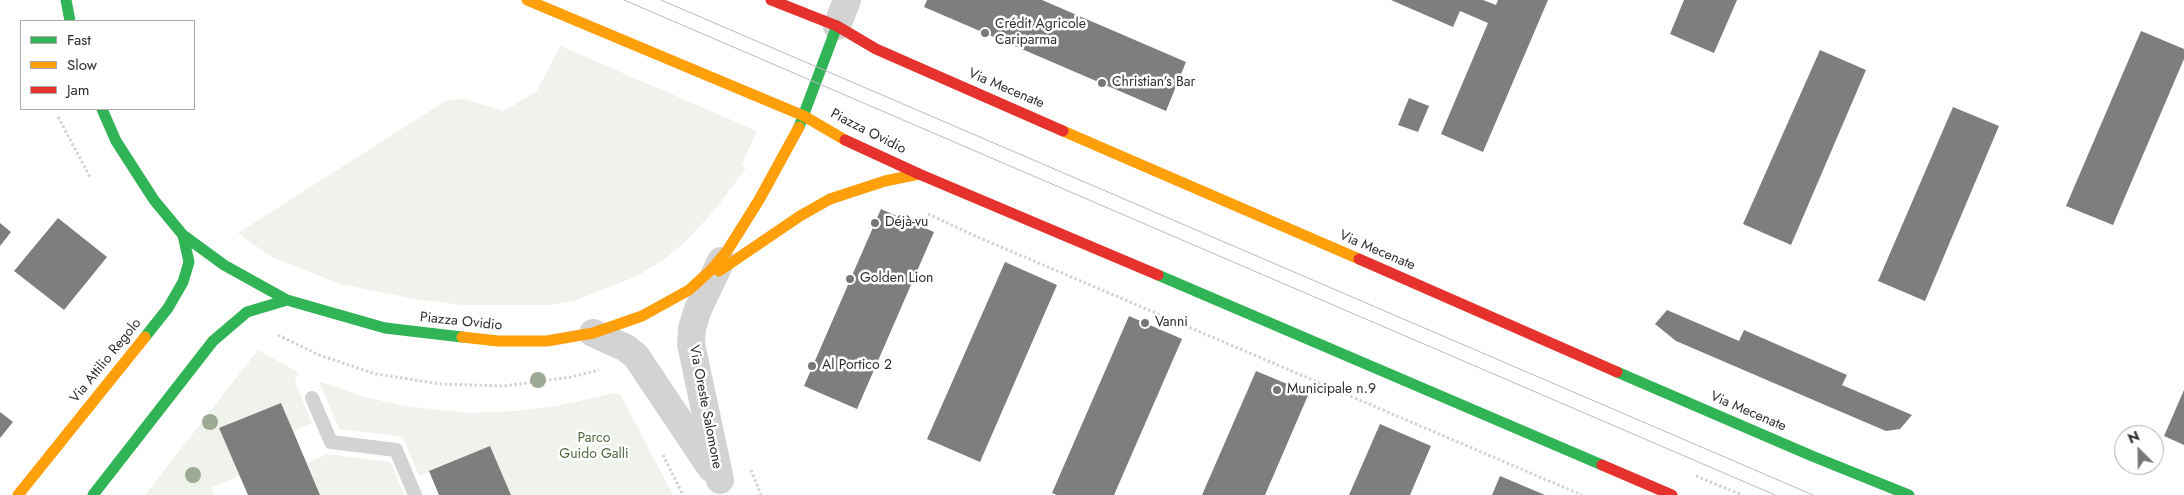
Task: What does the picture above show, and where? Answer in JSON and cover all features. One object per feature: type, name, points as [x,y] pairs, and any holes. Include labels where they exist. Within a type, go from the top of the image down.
[{"type":"main road","points":[[66,0],[70,20]]},
{"type":"main road","name":"Piazza Ovidio","points":[[528,0],[804,116],[840,138],[919,174]]},
{"type":"main road","points":[[771,0],[837,26]]},
{"type":"main road","name":"Piazza Ovidio","points":[[102,110],[116,141],[154,200],[183,235],[224,265],[287,300],[385,328],[498,341],[548,341],[594,333],[642,316],[689,290],[721,262],[758,200],[804,116],[837,26]]},
{"type":"main road","name":"Via Mecenate","points":[[837,26],[885,53],[1812,456],[1909,495]]},
{"type":"main road","points":[[689,290],[721,262],[830,199],[885,181],[919,174],[1672,495]]},
{"type":"main road","name":"Via Attilio Regolo","points":[[18,495],[168,308],[183,282],[189,262],[183,235]]},
{"type":"main road","points":[[93,495],[213,341],[247,312],[287,300]]},
{"type":"main road","points":[[1812,456],[1854,484]]},
{"type":"street","points":[[837,26],[847,0]]},
{"type":"street","name":"Via Oreste Salomone","points":[[721,262],[698,309],[692,328],[691,344],[723,488]]},
{"type":"street","name":"Via Oreste Salomone","points":[[594,333],[626,348],[636,356],[723,488]]},
{"type":"lane","points":[[312,398],[331,442],[396,450],[416,495]]},
{"type":"path","points":[[58,117],[90,177]]},
{"type":"path","points":[[920,210],[982,239],[1582,495]]},
{"type":"path","points":[[663,454],[683,495]]},
{"type":"path","points":[[750,468],[761,495]]},
{"type":"green space","points":[[560,46],[757,131],[742,164],[746,168],[714,211],[685,242],[662,261],[635,277],[574,301],[551,305],[463,305],[415,299],[341,284],[271,257],[238,233],[447,100],[464,99],[504,111],[537,91]]},
{"type":"green space","points":[[258,350],[298,372],[295,382],[312,423],[293,431],[281,403],[220,428],[240,476],[211,487],[214,495],[145,495]]},
{"type":"green space","name":"Parco Guido Galli","points":[[319,381],[361,396],[404,406],[471,413],[516,411],[557,406],[614,393],[620,394],[673,495],[511,495],[490,446],[419,476],[403,437],[339,429]]},
{"type":"green space","points":[[328,454],[391,462],[404,495],[320,495],[307,463]]},
{"type":"building","points":[[927,0],[1042,0],[1186,62],[1166,111],[924,7]]},
{"type":"building","points":[[1391,0],[1483,0],[1496,5],[1498,0],[1548,0],[1483,152],[1441,134],[1488,23],[1460,11],[1453,27]]},
{"type":"building","points":[[1684,0],[1737,0],[1714,53],[1670,34]]},
{"type":"building","points":[[2141,31],[2184,49],[2184,59],[2113,225],[2066,206]]},
{"type":"building","points":[[1820,50],[1866,70],[1791,245],[1743,224]]},
{"type":"building","points":[[1409,98],[1429,106],[1418,132],[1398,125]]},
{"type":"building","points":[[1953,107],[1999,126],[1925,301],[1878,281]]},
{"type":"building","points":[[881,209],[934,232],[857,409],[804,386]]},
{"type":"building","points":[[58,218],[107,257],[64,310],[14,271]]},
{"type":"building","points":[[0,223],[11,232],[0,246]]},
{"type":"building","points":[[1005,262],[1057,285],[980,462],[927,439]]},
{"type":"building","points":[[1667,310],[1739,341],[1744,330],[1847,375],[1842,385],[1912,415],[1900,429],[1886,431],[1832,408],[1676,341],[1655,324]]},
{"type":"building","points":[[1129,316],[1182,339],[1114,495],[1057,495],[1052,493]]},
{"type":"building","points":[[1256,371],[1309,393],[1265,495],[1202,495]]},
{"type":"building","points":[[2184,390],[2184,445],[2164,436]]},
{"type":"building","points":[[281,403],[320,495],[248,495],[219,428]]},
{"type":"building","points":[[0,412],[13,422],[0,438]]},
{"type":"building","points":[[1380,424],[1431,446],[1410,495],[1349,495]]},
{"type":"building","points":[[490,446],[511,495],[439,495],[429,471]]},
{"type":"building","points":[[1500,476],[1545,495],[1492,495]]},
{"type":"tram line","points":[[624,0],[1775,495]]},
{"type":"tram line","points":[[661,0],[1813,495]]},
{"type":"traffic: fast","points":[[66,0],[70,20]]},
{"type":"traffic: fast","points":[[799,127],[837,26]]},
{"type":"traffic: fast","points":[[102,110],[116,141],[154,200],[183,235],[224,265],[287,300],[385,328],[462,337]]},
{"type":"traffic: fast","points":[[145,337],[168,308],[183,282],[189,262],[183,235]]},
{"type":"traffic: fast","points":[[1158,275],[1602,465]]},
{"type":"traffic: fast","points":[[93,495],[213,341],[247,312],[287,300]]},
{"type":"traffic: fast","points":[[1617,372],[1812,456],[1909,495]]},
{"type":"traffic: slow","points":[[527,0],[804,116],[845,140]]},
{"type":"traffic: slow","points":[[462,337],[498,341],[547,341],[593,333],[642,316],[689,290],[711,270],[727,251],[759,200],[799,127]]},
{"type":"traffic: slow","points":[[1063,131],[1359,259]]},
{"type":"traffic: slow","points":[[719,271],[800,216],[830,199],[885,181],[919,174]]},
{"type":"traffic: slow","points":[[18,495],[145,337]]},
{"type":"traffic: jam","points":[[771,0],[837,26],[876,49],[1063,131]]},
{"type":"traffic: jam","points":[[845,140],[919,174],[1158,275]]},
{"type":"traffic: jam","points":[[1359,259],[1617,372]]},
{"type":"traffic: jam","points":[[1602,465],[1672,495]]},
{"type":"place","name":"Crédit Agricole Cariparma","points":[[985,33]]},
{"type":"place","name":"Christian’s Bar","points":[[1102,83]]},
{"type":"place","name":"Déjà-vu","points":[[875,223]]},
{"type":"place","name":"Golden Lion","points":[[850,279]]},
{"type":"place","name":"Vanni","points":[[1145,323]]},
{"type":"place","name":"Al Portico 2","points":[[812,366]]},
{"type":"place","name":"Municipale n.9","points":[[1277,390]]}]
